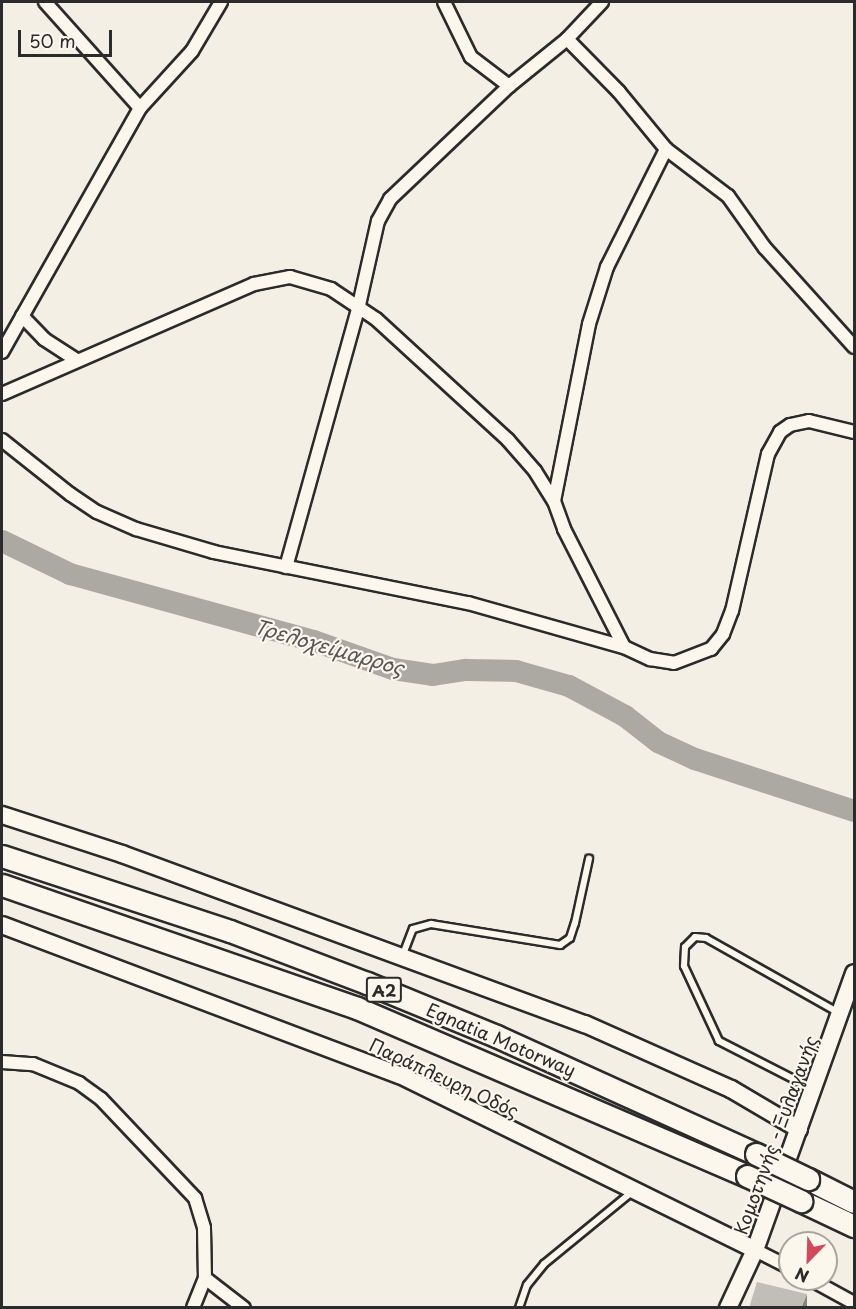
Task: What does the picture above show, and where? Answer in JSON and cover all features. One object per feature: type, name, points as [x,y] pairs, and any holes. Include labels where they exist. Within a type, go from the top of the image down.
[{"type":"highway","name":"Egnatia Motorway","points":[[2,856],[230,932],[367,982],[496,1036],[756,1154],[855,1202]]},
{"type":"highway","name":"Egnatia Motorway","points":[[2,885],[357,1008],[747,1176],[855,1227]]},
{"type":"street","points":[[45,2],[140,108]]},
{"type":"street","points":[[2,352],[140,108],[192,51],[221,2]]},
{"type":"street","points":[[444,2],[471,57],[509,86]]},
{"type":"street","points":[[286,567],[359,305],[378,221],[390,199],[509,86],[567,39],[592,7],[602,2]]},
{"type":"street","points":[[567,39],[619,92],[666,149],[728,196],[765,248],[855,347]]},
{"type":"street","points":[[554,501],[589,324],[607,267],[666,149]]},
{"type":"street","points":[[2,394],[75,359],[268,279],[309,280],[359,305],[508,440],[554,501],[564,529],[624,647]]},
{"type":"street","points":[[22,316],[44,339],[75,359]]},
{"type":"street","points":[[2,440],[97,512],[136,529],[214,552],[468,603],[624,647],[650,659],[674,663],[711,649],[723,634],[732,611],[775,439],[784,427],[798,422],[817,422],[855,432]]},
{"type":"street","points":[[2,815],[122,854],[670,1059],[799,1129]]},
{"type":"street","name":"Παράπλευρη Οδός","points":[[2,925],[400,1075],[632,1192],[778,1262]]},
{"type":"street","name":"Κομοτηνής - Ξυλαγανής","points":[[728,1308],[755,1250],[855,973]]},
{"type":"street","points":[[2,1062],[33,1064],[79,1083],[101,1099],[195,1198],[204,1228],[205,1278],[193,1308]]},
{"type":"street","points":[[205,1278],[244,1308]]},
{"type":"street","points":[[832,1291],[855,1303]]},
{"type":"lane","points":[[401,957],[413,929],[431,924],[560,945],[570,938],[589,859]]},
{"type":"lane","points":[[813,1089],[719,1041],[684,966],[685,947],[695,937],[706,938],[840,1014]]},
{"type":"lane","points":[[519,1308],[527,1286],[544,1264],[632,1192]]},
{"type":"building","points":[[757,1282],[778,1287],[778,1291],[807,1294],[801,1308],[749,1308]]},
{"type":"waterway","name":"Τρελοχείμαρρος","points":[[2,541],[70,574],[314,641],[393,669],[433,675],[466,670],[516,671],[569,686],[625,716],[658,742],[695,759],[854,811]]}]
